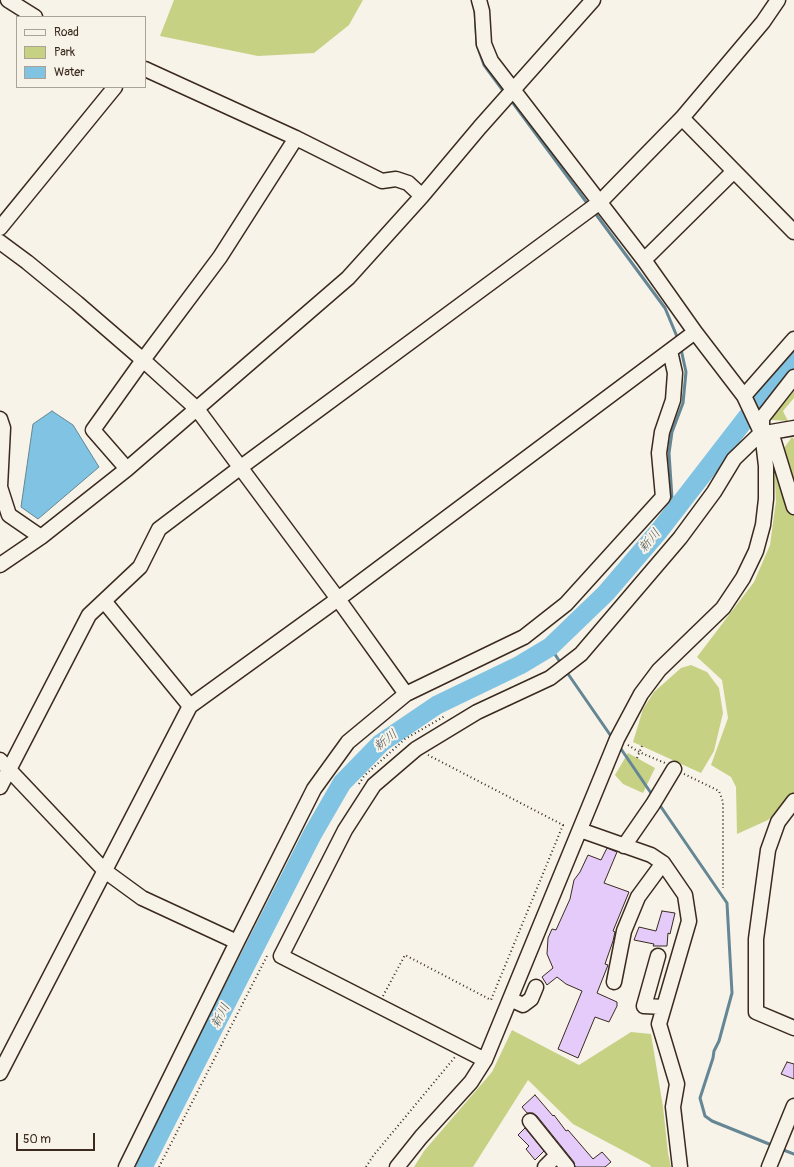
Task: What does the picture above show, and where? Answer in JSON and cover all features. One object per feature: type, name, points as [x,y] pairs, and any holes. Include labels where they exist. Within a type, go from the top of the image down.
[{"type":"street","points":[[8,0],[33,16]]},
{"type":"street","points":[[397,1167],[471,1082],[485,1060],[617,739],[641,694],[659,670],[723,608],[743,578],[756,551],[766,499],[766,432],[744,396],[695,332],[644,260],[491,61],[484,44],[482,11],[479,0]]},
{"type":"street","points":[[0,565],[41,537],[127,469],[348,278],[422,196],[513,89],[593,0]]},
{"type":"street","points":[[0,787],[5,765],[89,615],[140,567],[159,530],[241,467],[600,202],[682,118],[763,22],[778,0]]},
{"type":"street","points":[[146,69],[296,138],[382,181],[396,179],[408,183],[422,196]]},
{"type":"street","points":[[0,228],[114,88]]},
{"type":"street","points":[[682,118],[794,232]]},
{"type":"street","points":[[127,469],[93,430],[142,360],[220,257],[296,138]]},
{"type":"street","points":[[644,260],[734,171]]},
{"type":"street","points":[[0,242],[32,266],[197,409],[338,599],[406,694]]},
{"type":"street","points":[[0,1073],[190,706],[338,599],[695,332]]},
{"type":"street","points":[[744,396],[794,339]]},
{"type":"street","points":[[126,1167],[314,789],[348,742],[406,694],[524,638],[566,604],[663,497],[659,453],[662,432],[673,400],[675,373],[670,351]]},
{"type":"street","points":[[794,378],[762,418],[794,507]]},
{"type":"street","points":[[0,419],[4,428],[0,487],[9,515],[41,537]]},
{"type":"street","points":[[485,1060],[281,956],[345,830],[374,785],[416,749],[477,712],[550,678],[581,654],[680,538],[714,492],[734,459],[766,432],[794,428]]},
{"type":"street","points":[[104,601],[190,706]]},
{"type":"street","points":[[5,765],[105,871],[142,898],[237,942]]},
{"type":"street","points":[[624,846],[674,769]]},
{"type":"street","points":[[794,801],[778,822],[768,850],[756,939],[756,1012],[794,1028]]},
{"type":"street","points":[[580,830],[651,855],[663,863],[686,895],[689,921],[659,1024],[677,1084],[673,1107],[680,1167]]},
{"type":"street","points":[[614,982],[624,931],[638,897],[663,863]]},
{"type":"street","points":[[658,956],[644,1006],[664,1007]]},
{"type":"street","points":[[510,1000],[523,1005],[531,999],[536,987]]},
{"type":"street","points":[[769,1167],[794,1106]]},
{"type":"street","points":[[530,1121],[567,1167]]},
{"type":"street","points":[[545,1167],[557,1155]]},
{"type":"path","points":[[355,790],[364,776],[404,739],[450,713]]},
{"type":"path","points":[[617,739],[639,752],[663,761],[674,769],[719,791],[724,802],[723,888]]},
{"type":"path","points":[[637,758],[642,746]]},
{"type":"path","points":[[378,1006],[405,955],[491,1000],[563,825],[416,749]]},
{"type":"path","points":[[159,1167],[270,951]]},
{"type":"path","points":[[366,1167],[373,1156],[462,1048]]},
{"type":"green space","points":[[174,0],[363,0],[349,25],[314,53],[258,56],[160,36]]},
{"type":"green space","points":[[794,383],[794,398],[783,411],[788,421],[772,420],[770,413]]},
{"type":"green space","points":[[792,437],[794,439],[794,794],[768,820],[737,834],[736,787],[731,777],[711,765],[728,718],[722,680],[697,657],[754,582],[770,545],[776,501],[774,462]]},
{"type":"green space","points":[[691,665],[707,672],[719,688],[723,713],[714,751],[701,773],[633,742],[643,709],[654,692],[681,668]]},
{"type":"green space","points":[[628,753],[655,768],[643,793],[623,784],[615,775]]},
{"type":"green space","points":[[512,1030],[579,1065],[631,1032],[651,1034],[671,1167],[651,1167],[650,1165],[573,1124],[528,1080],[473,1167],[414,1167],[424,1151],[492,1072]]},
{"type":"water","points":[[52,411],[73,425],[99,467],[38,519],[21,507],[33,424]]},
{"type":"building","points":[[607,848],[617,852],[604,883],[629,892],[613,931],[615,932],[613,941],[605,964],[608,965],[597,993],[617,1002],[617,1006],[609,1022],[595,1017],[578,1058],[558,1049],[582,991],[566,984],[557,977],[547,985],[542,977],[553,968],[547,954],[548,938],[552,929],[556,930],[570,899],[574,880],[580,872],[588,855],[601,860]]},
{"type":"building","points":[[662,911],[675,913],[670,934],[668,933],[667,946],[653,946],[654,944],[634,940],[639,927],[656,931]]},
{"type":"building","points":[[787,1062],[794,1064],[794,1079],[781,1074]]},
{"type":"building","points":[[535,1095],[553,1116],[554,1115],[566,1131],[568,1130],[593,1159],[602,1152],[611,1162],[605,1167],[575,1167],[574,1162],[537,1116],[533,1113],[527,1113],[522,1107]]},
{"type":"building","points":[[525,1128],[544,1151],[535,1160],[526,1149],[529,1146],[518,1135]]},
{"type":"waterway","points":[[475,10],[477,45],[484,65],[504,92]]},
{"type":"waterway","points":[[513,103],[587,203]]},
{"type":"waterway","points":[[595,213],[665,308],[678,339]]},
{"type":"waterway","points":[[676,510],[672,498],[669,453],[672,432],[683,403],[686,372],[681,349]]},
{"type":"waterway","name":"新川","points":[[758,401],[794,359]]},
{"type":"waterway","name":"新川","points":[[143,1167],[312,835],[342,783],[381,743],[437,705],[520,665],[550,647],[606,593],[659,531],[747,417]]},
{"type":"waterway","points":[[550,647],[562,665]]},
{"type":"waterway","points":[[566,671],[613,739]]},
{"type":"waterway","points":[[619,746],[653,796]]},
{"type":"waterway","points":[[659,804],[727,903],[732,993],[719,1041],[714,1051],[700,1098],[705,1116],[712,1121],[774,1146]]},
{"type":"waterway","points":[[781,1149],[794,1154]]}]
